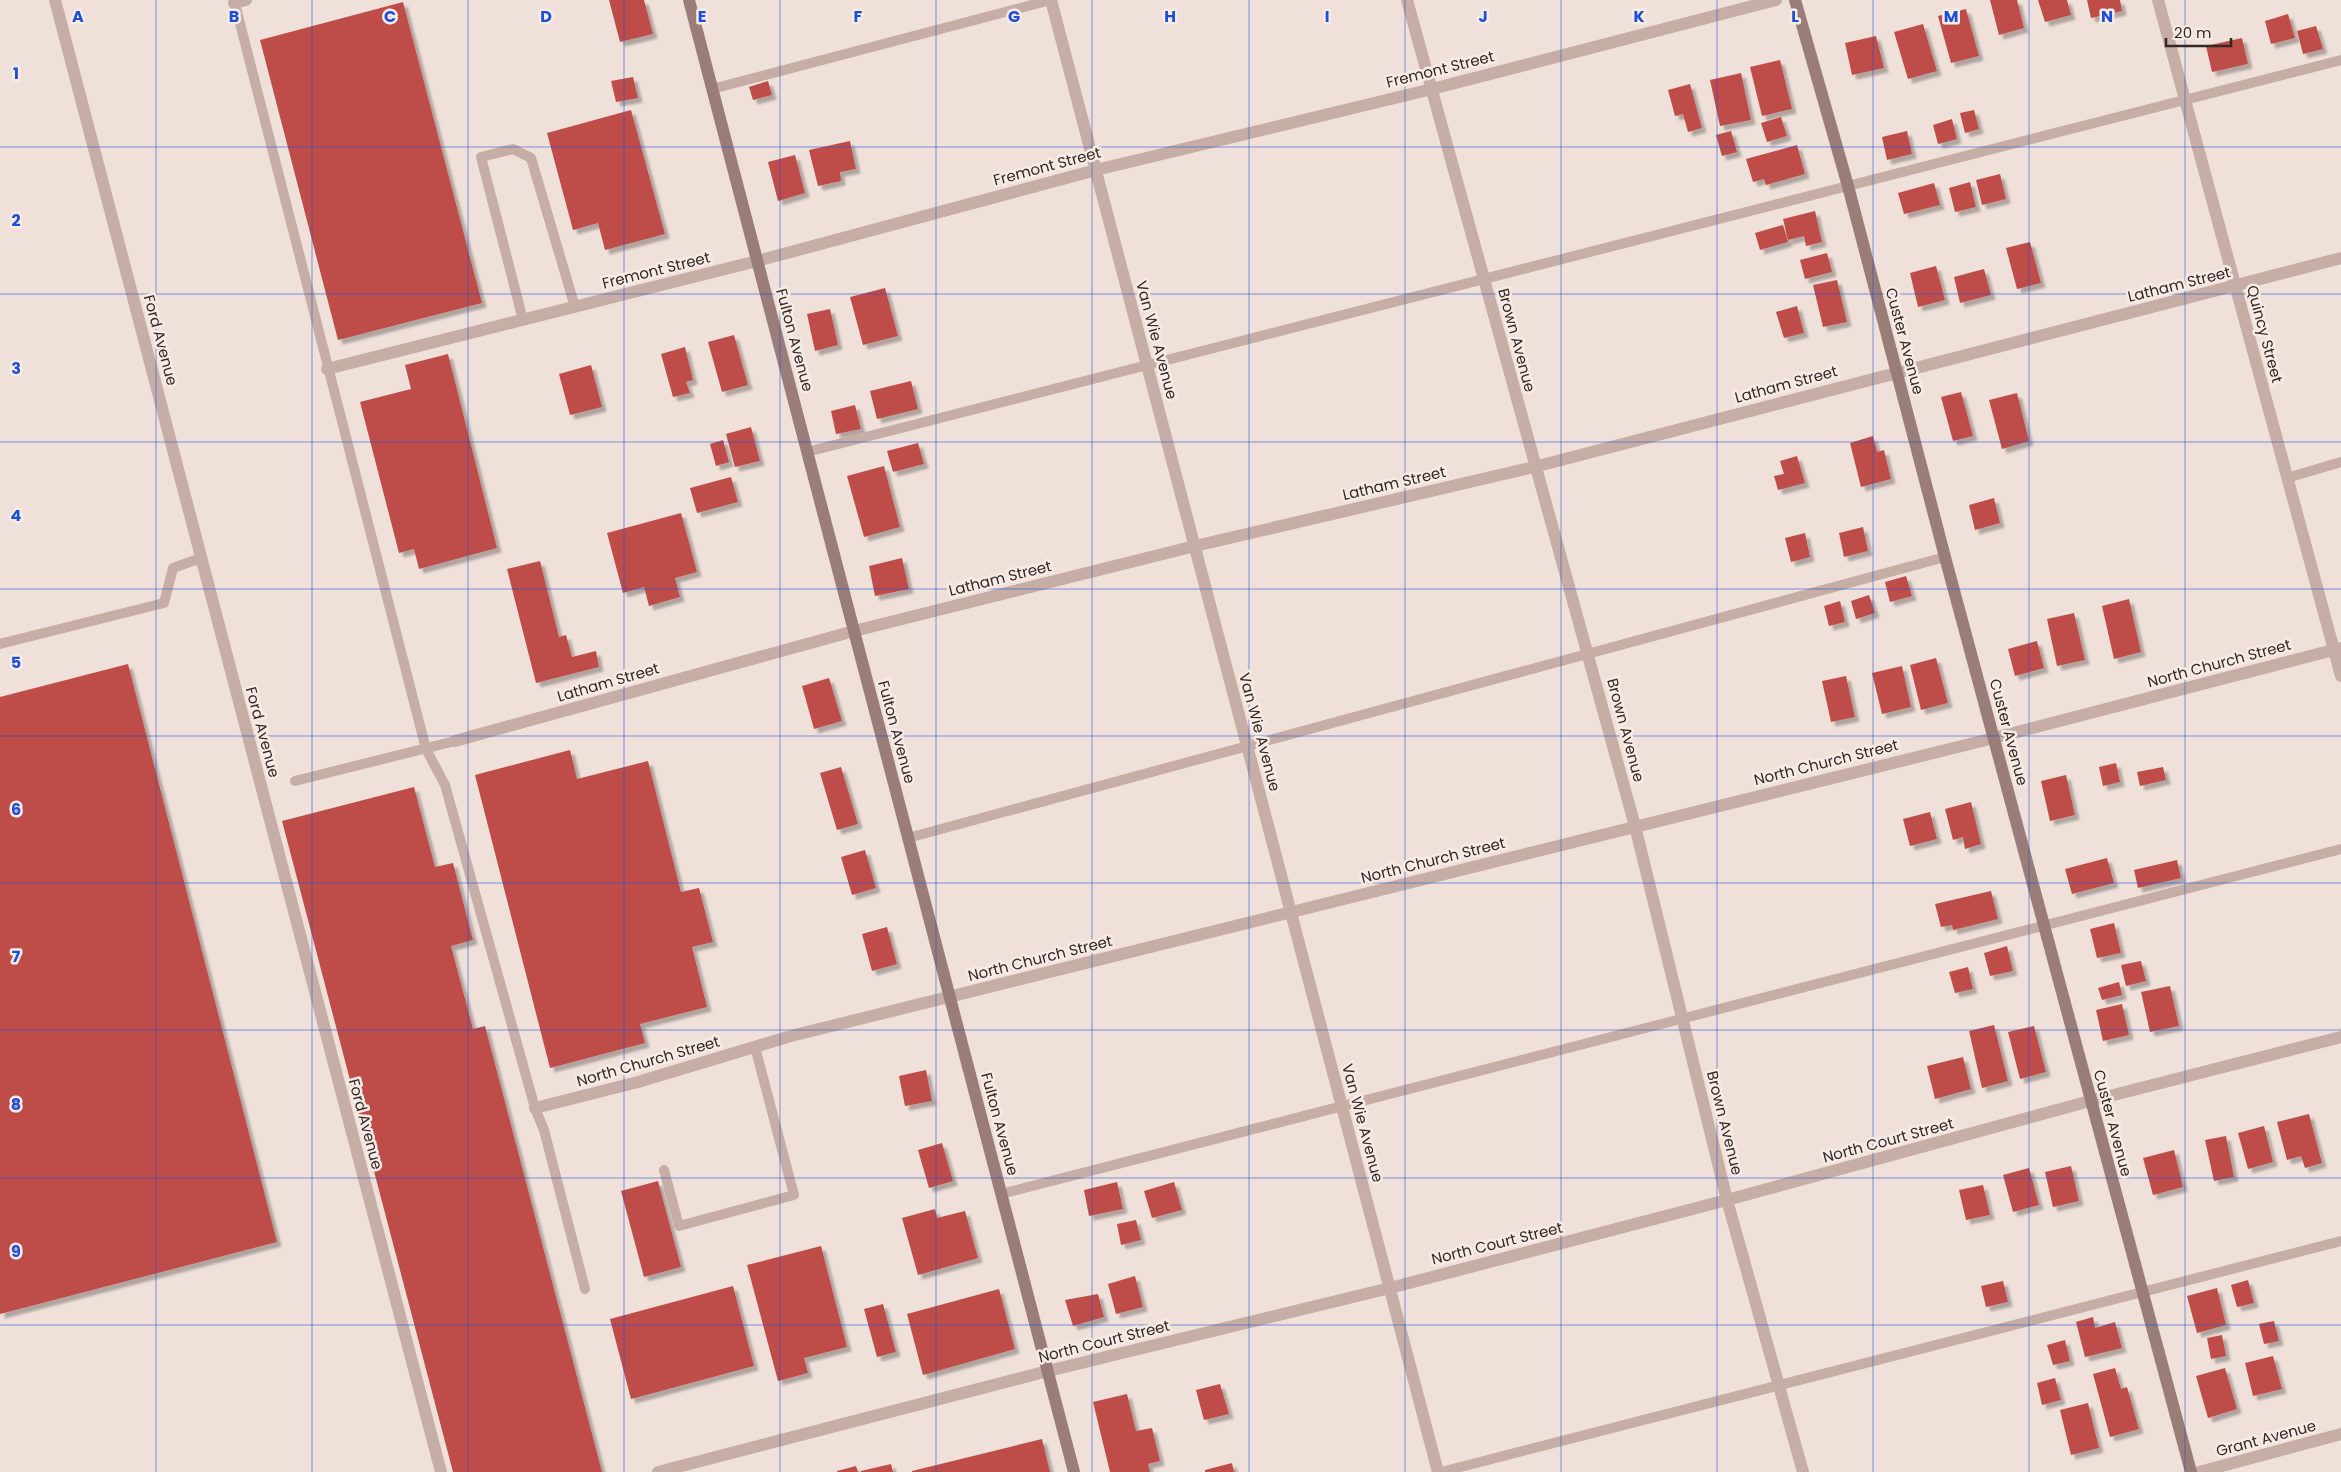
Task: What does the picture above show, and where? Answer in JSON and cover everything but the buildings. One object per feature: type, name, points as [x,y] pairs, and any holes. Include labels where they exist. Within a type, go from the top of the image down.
[{"type":"street","name":"Ford Avenue","points":[[55,0],[441,1472]]},
{"type":"street","name":"Fulton Avenue","points":[[689,0],[1074,1472]]},
{"type":"street","name":"Van Wie Avenue","points":[[1051,0],[1440,1472]]},
{"type":"street","name":"Brown Avenue","points":[[1407,0],[1534,466],[1636,826],[1727,1200],[1803,1472]]},
{"type":"street","name":"Fremont Street","points":[[327,370],[757,261],[1096,170],[1432,88],[1776,0]]},
{"type":"street","name":"Custer Avenue","points":[[1795,0],[1848,186],[1945,557],[2046,927],[2090,1101],[2190,1472]]},
{"type":"street","name":"Quincy Street","points":[[2158,0],[2287,478],[2338,648],[2341,676]]},
{"type":"street","name":"Latham Street","points":[[456,741],[854,631],[1195,546],[1534,466],[2341,258]]},
{"type":"street","name":"North Church Street","points":[[535,1108],[638,1082],[755,1047],[1994,738],[2338,648]]},
{"type":"street","name":"North Court Street","points":[[658,1472],[1048,1371],[1390,1288],[2341,1036]]},
{"type":"street","name":"Grant Avenue","points":[[2199,1472],[2341,1434]]},
{"type":"lane","points":[[712,89],[1051,0]]},
{"type":"lane","points":[[238,1],[327,370],[426,749],[445,785],[535,1108],[544,1130],[585,1289]]},
{"type":"lane","points":[[807,452],[2341,60]]},
{"type":"lane","points":[[523,320],[480,157],[513,149],[531,158],[575,307]]},
{"type":"lane","points":[[2287,478],[2341,462]]},
{"type":"lane","points":[[908,838],[1945,557]]},
{"type":"lane","points":[[0,644],[164,603],[173,568],[201,558]]},
{"type":"lane","points":[[295,781],[456,741]]},
{"type":"lane","points":[[1002,1194],[1342,1104],[2046,927],[2341,849]]},
{"type":"lane","points":[[664,1170],[679,1226],[794,1195],[755,1047]]},
{"type":"lane","points":[[1440,1472],[2341,1240]]}]
